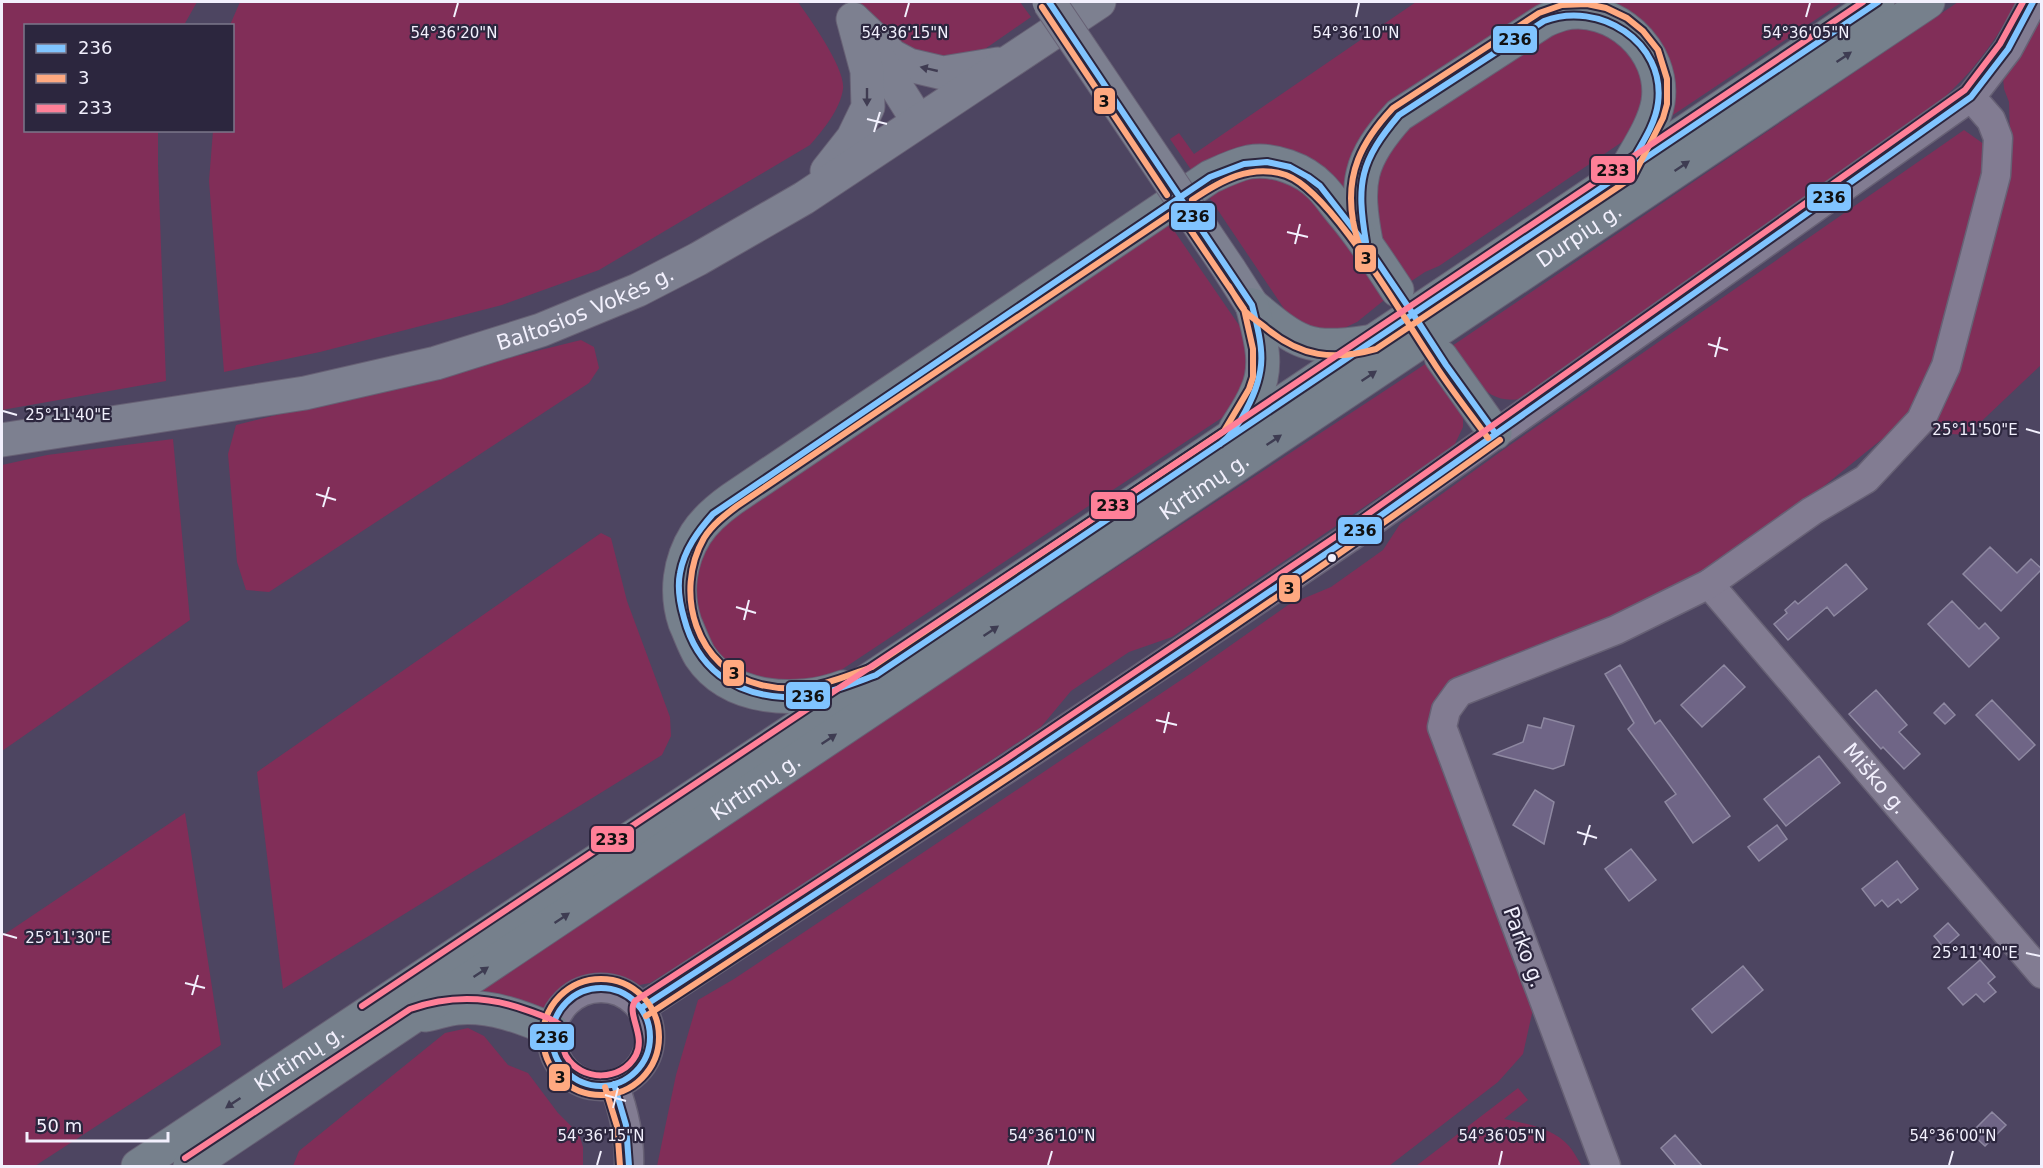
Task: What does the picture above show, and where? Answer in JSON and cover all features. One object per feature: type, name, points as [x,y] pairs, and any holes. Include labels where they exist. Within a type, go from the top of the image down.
[{"type":"highway","name":"Durpių g.","points":[[1627,170],[1878,2]]},
{"type":"highway","name":"Durpių g.","points":[[1321,409],[1928,2]]},
{"type":"highway","points":[[1366,242],[1360,208],[1360,183],[1364,166],[1383,132],[1399,115],[1544,21],[1563,14],[1585,13],[1602,16],[1630,32],[1650,54],[1658,81],[1658,103],[1655,114],[1627,170]]},
{"type":"highway","points":[[876,675],[824,694],[796,697],[752,692],[730,682],[713,670],[701,657],[691,637],[679,594],[680,574],[687,553],[696,533],[712,514],[1210,177],[1229,168],[1250,162],[1268,162],[1302,173],[1319,185],[1366,242],[1398,290]]},
{"type":"highway","name":"Kirtimų g.","points":[[138,1167],[1627,170]]},
{"type":"highway","points":[[1252,305],[1285,332],[1309,343],[1335,346],[1372,341]]},
{"type":"highway","points":[[1231,437],[1257,393],[1262,378],[1262,348],[1252,305]]},
{"type":"highway","points":[[1441,357],[1495,433]]},
{"type":"highway","name":"Kirtimų g.","points":[[190,1167],[1321,409]]},
{"type":"highway","points":[[415,1017],[458,1008],[477,1009],[517,1015],[552,1030]]},
{"type":"main road","points":[[1049,2],[1252,305]]},
{"type":"main road","name":"Baltosios Vokės g.","points":[[2,440],[305,393],[436,363],[542,330],[638,290],[698,259],[804,198],[1099,2]]},
{"type":"main road","points":[[847,10],[892,56],[909,65],[943,73],[1007,63]]},
{"type":"main road","points":[[847,10],[918,121]]},
{"type":"main road","points":[[804,198],[853,138],[868,107],[867,71],[847,10]]},
{"type":"street","points":[[641,1008],[1021,760],[1349,537],[1971,97],[2008,49],[2033,2]]},
{"type":"street","points":[[1709,584],[1812,511],[1866,479],[1921,420],[1946,366],[1996,175],[1998,138],[1992,120],[1971,97]]},
{"type":"street","name":"Parko g.","points":[[1606,1167],[1442,727],[1446,710],[1459,692],[1616,630],[1709,584]]},
{"type":"street","name":"Miško g.","points":[[1709,584],[2042,974]]},
{"type":"street","points":[[591,988],[610,988],[627,995],[641,1008],[649,1027],[650,1039],[647,1054],[638,1069],[627,1079],[614,1084],[596,1086],[576,1080],[562,1068],[552,1044],[552,1030],[561,1008],[574,995],[591,988]]},
{"type":"street","points":[[614,1084],[624,1113],[630,1147],[629,1167]]},
{"type":"shaded area","points":[[2,2],[197,2],[185,24],[24,24],[24,132],[158,132],[166,381],[2,410]]},
{"type":"shaded area","points":[[240,2],[798,2],[833,57],[839,69],[843,89],[835,112],[810,145],[599,270],[502,305],[320,352],[224,372],[209,181],[213,132],[234,132],[234,24],[230,24]]},
{"type":"shaded area","points":[[856,2],[1020,2],[1031,17],[982,51],[961,59],[918,55],[879,28]]},
{"type":"shaded area","points":[[1416,2],[1842,2],[1664,121],[1664,110],[1601,5],[1387,114],[1344,195],[1330,178],[1194,174],[1170,139],[1179,133],[1194,154]]},
{"type":"shaded area","points":[[1958,2],[2018,2],[1988,48],[1962,80],[1898,135],[1520,399],[1507,400],[1496,397],[1487,392],[1472,376],[1452,346]]},
{"type":"shaded area","points":[[2041,2],[2041,365],[1967,435],[1951,434],[1929,426],[1897,427],[1813,495],[1711,571],[1607,623],[1443,689],[1435,704],[1533,1009],[1523,1054],[1498,1082],[1389,1166],[657,1166],[676,1075],[698,1000],[734,979],[1190,674],[1288,605],[1331,587],[1383,550],[1400,524],[1964,130],[1988,147],[2010,135],[2009,102],[2004,89],[2003,77]]},
{"type":"shaded area","points":[[1558,22],[1610,28],[1649,73],[1637,126],[1622,142],[1439,266],[1410,282],[1377,234],[1366,190],[1398,128]]},
{"type":"shaded area","points":[[1247,171],[1301,183],[1388,297],[1357,322],[1338,331],[1324,334],[1293,322],[1205,191]]},
{"type":"shaded area","points":[[1166,219],[1254,347],[1255,359],[1229,413],[826,680],[776,688],[714,657],[689,604],[706,534]]},
{"type":"shaded area","points":[[581,340],[594,347],[599,368],[589,383],[269,592],[246,590],[237,562],[228,454],[236,425]]},
{"type":"shaded area","points":[[1433,359],[1463,417],[1463,427],[1454,446],[1172,637],[1129,652],[1071,691],[1041,727],[737,930],[650,983],[634,986],[600,979],[588,979],[565,991],[546,1011],[479,997],[476,989]]},
{"type":"shaded area","points":[[173,439],[190,620],[2,751],[2,465],[47,455]]},
{"type":"shaded area","points":[[601,533],[611,538],[627,601],[670,717],[671,736],[662,755],[283,989],[257,772]]},
{"type":"shaded area","points":[[185,813],[221,1045],[35,1166],[2,1166],[2,936]]},
{"type":"shaded area","points":[[468,1028],[484,1036],[508,1065],[528,1073],[558,1113],[579,1134],[583,1147],[583,1166],[293,1166],[299,1151],[445,1033]]},
{"type":"shaded area","points":[[1518,1088],[1528,1100],[1504,1119],[1539,1128],[1555,1135],[1569,1146],[1582,1166],[1416,1166]]},
{"type":"building","points":[[1990,547],[2017,573],[2031,559],[2042,569],[2001,611],[1963,574]]},
{"type":"building","points":[[1846,564],[1867,589],[1834,616],[1827,607],[1788,640],[1774,624],[1787,613],[1785,610],[1795,601],[1798,604]]},
{"type":"building","points":[[1952,601],[1979,629],[1985,623],[1999,638],[1969,667],[1928,624]]},
{"type":"building","points":[[1620,665],[1655,724],[1660,720],[1730,816],[1693,843],[1665,802],[1676,794],[1628,729],[1634,723],[1605,674]]},
{"type":"building","points":[[1724,665],[1745,687],[1702,727],[1681,705]]},
{"type":"building","points":[[1876,690],[1907,725],[1899,732],[1920,754],[1904,769],[1883,747],[1881,749],[1849,714]]},
{"type":"building","points":[[1992,700],[2035,745],[2019,760],[1976,715]]},
{"type":"building","points":[[1944,703],[1955,715],[1945,724],[1934,713]]},
{"type":"building","points":[[1544,718],[1574,726],[1564,765],[1553,769],[1494,754],[1523,742],[1528,725],[1541,728]]},
{"type":"building","points":[[1819,756],[1840,783],[1786,826],[1764,799]]},
{"type":"building","points":[[1535,790],[1554,802],[1544,844],[1513,825]]},
{"type":"building","points":[[1777,825],[1787,839],[1759,861],[1748,847]]},
{"type":"building","points":[[1631,849],[1656,880],[1629,901],[1605,869]]},
{"type":"building","points":[[1897,861],[1918,889],[1901,903],[1898,899],[1888,907],[1882,900],[1875,906],[1862,889]]},
{"type":"building","points":[[1948,923],[1959,935],[1944,948],[1934,936]]},
{"type":"building","points":[[1980,960],[1995,977],[1988,983],[1996,992],[1984,1002],[1976,994],[1963,1005],[1948,988]]},
{"type":"building","points":[[1743,966],[1763,990],[1712,1033],[1692,1009]]},
{"type":"building","points":[[1992,1112],[2006,1125],[1985,1146],[1971,1133]]},
{"type":"building","points":[[1675,1135],[1703,1167],[1677,1167],[1661,1148]]},
{"type":"transit line","name":"236","points":[[1049,2],[1252,305],[1261,347],[1258,382],[1238,425],[1220,444]]},
{"type":"transit line","name":"233","points":[[362,1006],[1863,2]]},
{"type":"transit line","name":"236","points":[[1413,314],[1878,2]]},
{"type":"transit line","name":"233","points":[[185,1158],[410,1009],[425,1004],[470,999],[514,1006],[559,1024],[566,1056],[581,1071],[601,1075],[621,1070],[630,1064],[638,1047],[639,1040],[633,1012],[635,1001],[1006,759],[1344,531],[1965,90],[2000,44],[2023,2]]},
{"type":"transit line","name":"236","points":[[641,1008],[1011,766],[1349,538],[1971,97],[2008,49],[2033,2]]},
{"type":"transit line","name":"3","points":[[1229,286],[1246,313],[1279,338],[1305,351],[1346,355],[1376,349],[1633,177],[1663,118],[1667,104],[1667,79],[1658,50],[1643,31],[1627,18],[1606,8],[1587,4],[1562,5],[1539,13],[1393,108],[1364,146],[1351,188],[1356,234],[1369,264]]},
{"type":"transit line","name":"3","points":[[1042,7],[1167,195]]},
{"type":"transit line","name":"236","points":[[1366,242],[1361,204],[1364,174],[1376,146],[1386,131],[1399,115],[1544,21],[1565,16],[1586,16],[1606,22],[1625,31],[1640,45],[1651,62],[1658,81],[1658,103],[1650,129],[1627,170]]},
{"type":"transit line","name":"236","points":[[1267,162],[1290,167],[1320,186],[1369,249],[1413,314],[876,675],[819,694],[783,697],[765,695],[733,684],[708,664],[690,636],[681,607],[679,584],[682,565],[688,549],[713,514],[1210,177],[1244,164],[1267,162]]},
{"type":"transit line","name":"3","points":[[1192,200],[1236,176],[1260,171],[1286,175],[1304,186],[1324,205],[1365,257],[1452,390],[1488,438]]},
{"type":"transit line","name":"3","points":[[1177,210],[1244,309],[1253,349],[1253,377],[1249,389],[1224,431],[872,667],[818,685],[777,688],[739,677],[720,663],[706,646],[696,626],[691,604],[691,582],[695,559],[704,538],[723,517],[1177,210]]},
{"type":"transit line","name":"236","points":[[1413,314],[1495,433]]},
{"type":"transit line","name":"3","points":[[646,1016],[1183,661],[1500,440]]},
{"type":"transit line","name":"3","points":[[601,979],[623,984],[642,996],[654,1015],[659,1037],[654,1059],[642,1078],[623,1090],[601,1095],[579,1090],[560,1078],[548,1059],[543,1037],[548,1015],[560,996],[579,984],[601,979]]},
{"type":"transit line","name":"236","points":[[601,988],[620,992],[636,1002],[646,1018],[650,1037],[646,1056],[636,1072],[620,1082],[601,1086],[582,1082],[566,1072],[556,1056],[552,1037],[556,1018],[566,1002],[582,992],[601,988]]},
{"type":"transit line","name":"236","points":[[614,1084],[626,1125],[629,1166]]},
{"type":"transit line","name":"3","points":[[605,1087],[617,1126],[620,1166]]}]
